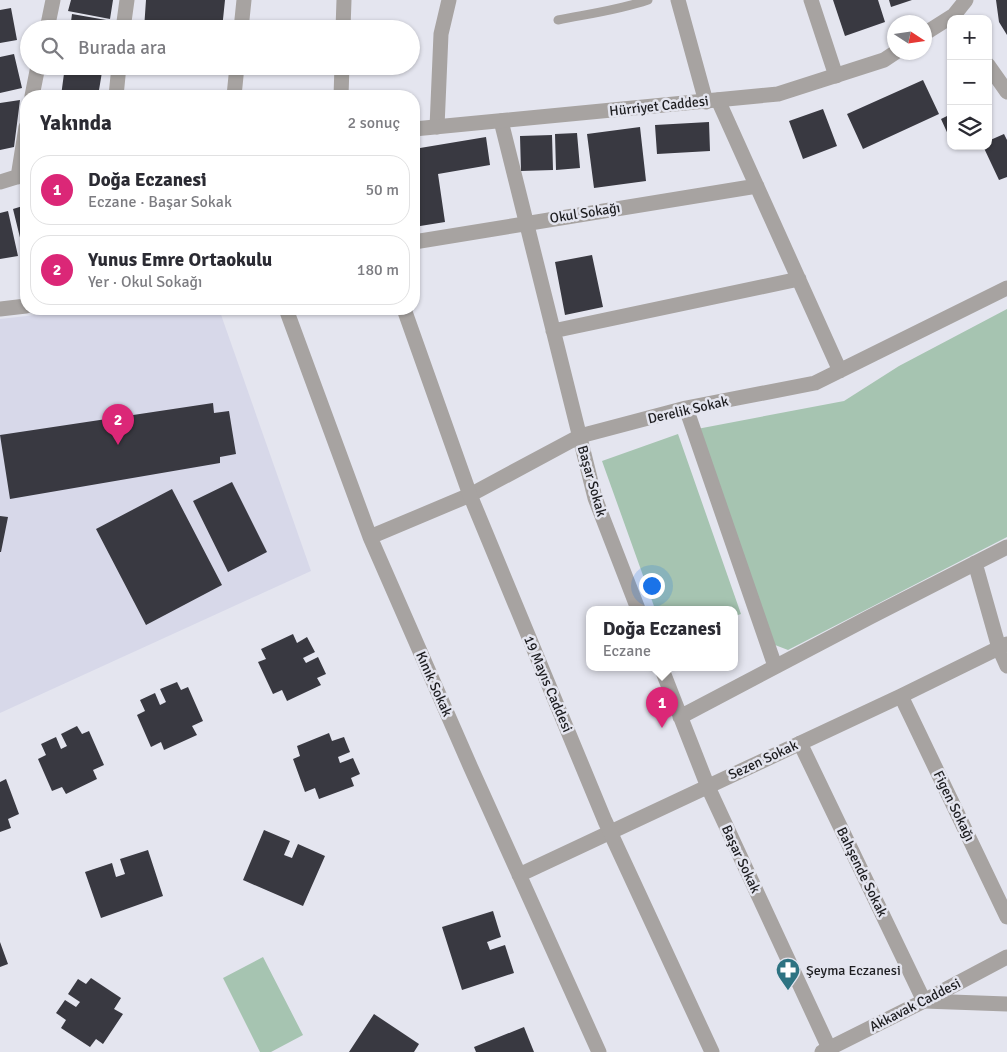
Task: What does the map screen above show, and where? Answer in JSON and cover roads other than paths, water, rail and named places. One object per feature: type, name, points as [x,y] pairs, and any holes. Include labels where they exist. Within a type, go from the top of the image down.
[{"type":"street","points":[[49,20],[53,0]]},
{"type":"street","points":[[125,20],[127,0]]},
{"type":"street","points":[[242,20],[244,0]]},
{"type":"street","points":[[343,20],[344,0]]},
{"type":"street","points":[[436,127],[441,34],[449,0]]},
{"type":"street","points":[[678,0],[712,101],[757,186],[840,371]]},
{"type":"street","points":[[811,0],[836,76]]},
{"type":"street","points":[[956,15],[966,0]]},
{"type":"street","points":[[932,30],[947,21]]},
{"type":"street","name":"Hürriyet Caddesi","points":[[420,128],[778,94],[887,58]]},
{"type":"street","points":[[992,71],[1007,92]]},
{"type":"street","points":[[33,90],[36,75]]},
{"type":"street","points":[[117,90],[118,75]]},
{"type":"street","points":[[235,90],[236,75]]},
{"type":"street","points":[[341,90],[342,75]]},
{"type":"street","name":"Başar Sokak","points":[[500,121],[595,498],[637,606]]},
{"type":"street","points":[[0,182],[20,176]]},
{"type":"street","name":"Okul Sokağı","points":[[420,241],[757,186]]},
{"type":"street","points":[[553,331],[799,279]]},
{"type":"street","name":"Derelik Sokak","points":[[370,537],[470,495],[580,436],[686,408],[815,383],[1007,288]]},
{"type":"street","points":[[0,309],[20,307]]},
{"type":"street","name":"Kınık Sokak","points":[[288,315],[370,537],[599,1052]]},
{"type":"street","name":"19 Mayıs Caddesi","points":[[406,315],[470,495],[611,833],[712,1052]]},
{"type":"street","points":[[686,408],[775,666]]},
{"type":"street","points":[[680,717],[1007,547]]},
{"type":"street","points":[[975,563],[1003,646],[1007,666]]},
{"type":"street","name":"Sezen Sokak","points":[[519,875],[901,696],[1003,646]]},
{"type":"street","name":"Başar Sokak","points":[[663,671],[708,787],[826,1050]]},
{"type":"street","name":"Figen Sokağı","points":[[901,696],[1007,917]]},
{"type":"street","name":"Bahşende Sokak","points":[[800,743],[924,1001]]},
{"type":"street","name":"Akkavak Caddesi","points":[[826,1050],[1007,957]]},
{"type":"street","points":[[924,1001],[1007,1004]]},
{"type":"lane","points":[[558,20],[607,11],[648,0]]},
{"type":"place","name":"Yunus Emre Ortaokulu","points":[[118,445]]},
{"type":"place","name":"Doğa Eczanesi","points":[[662,728]]},
{"type":"place","name":"Şeyma Eczanesi","points":[[788,991]]}]
